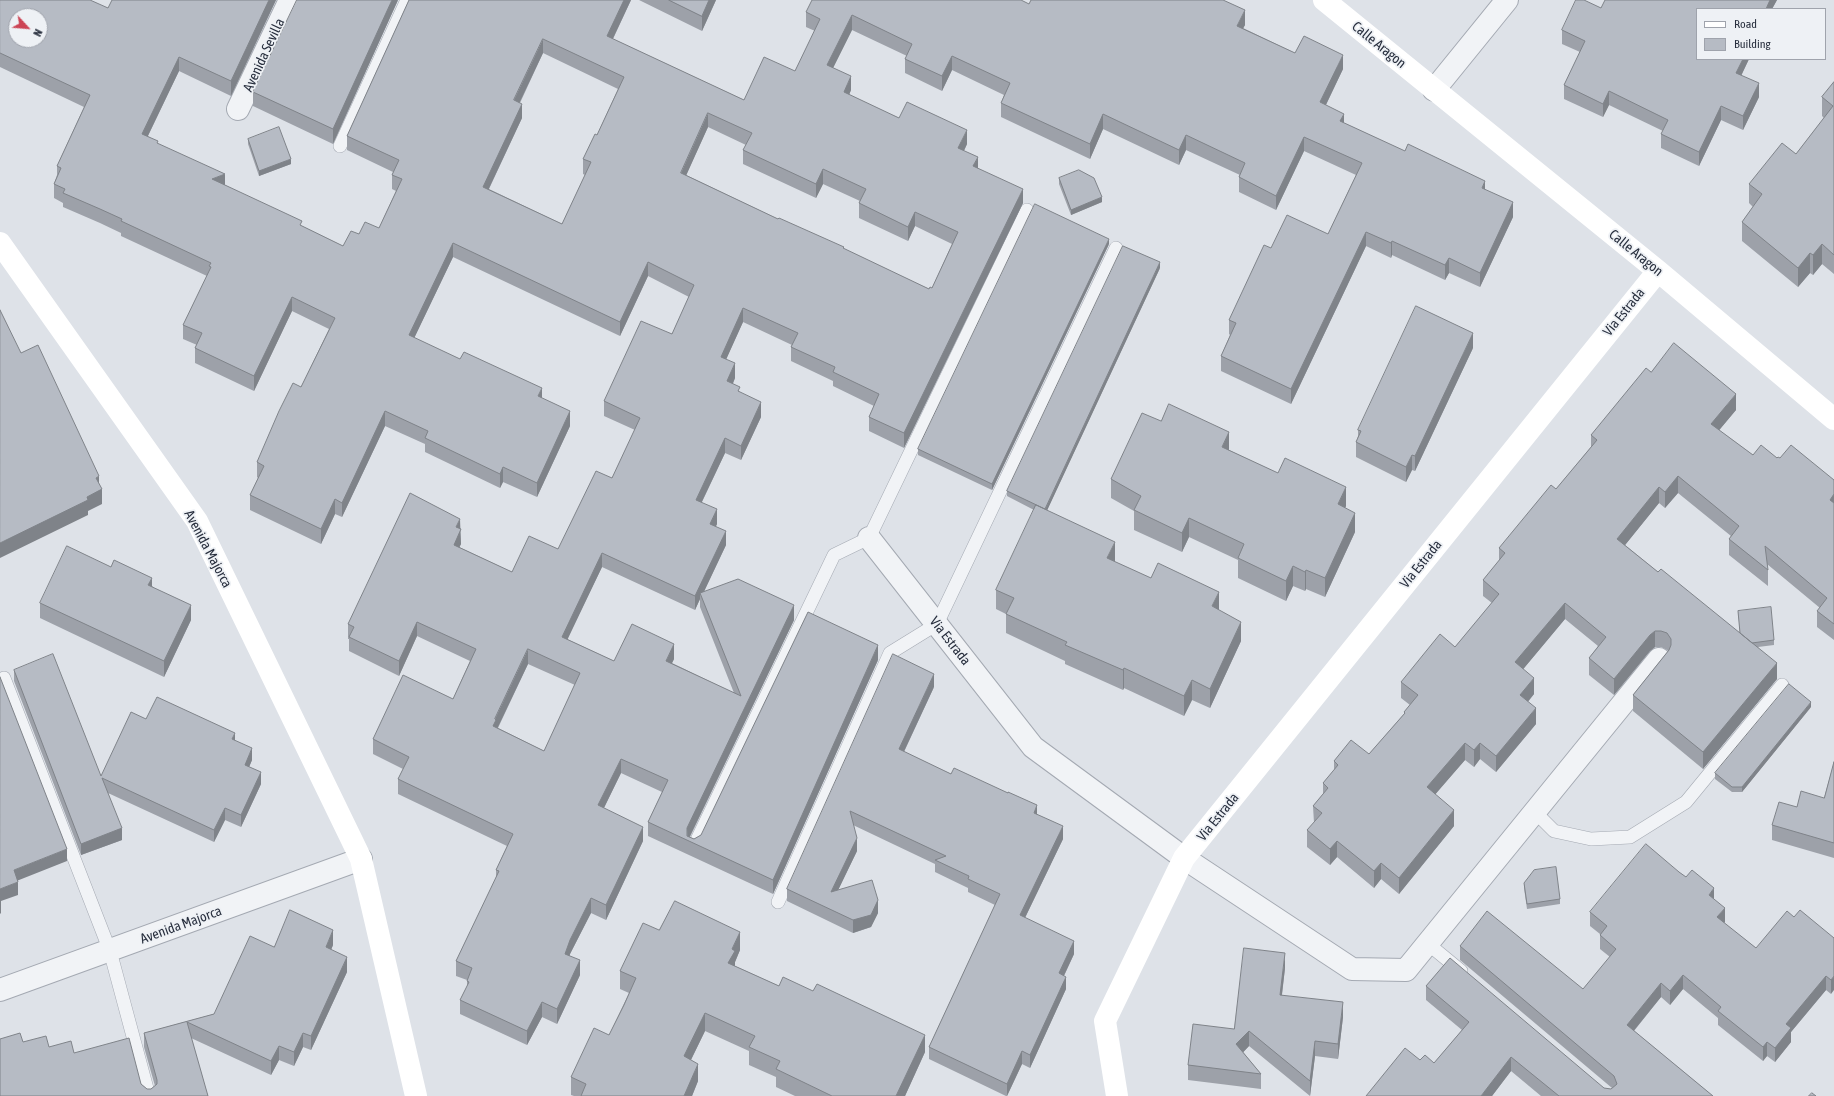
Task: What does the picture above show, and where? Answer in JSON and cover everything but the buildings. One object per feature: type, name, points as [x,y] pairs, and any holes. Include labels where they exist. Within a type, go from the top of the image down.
[{"type":"street","name":"Avenida Sevilla","points":[[238,110],[290,0]]},
{"type":"street","name":"Calle Aragon","points":[[1324,0],[1658,271],[1834,419]]},
{"type":"street","points":[[1434,90],[1507,0]]},
{"type":"street","name":"Avenida Majorca","points":[[0,243],[197,521],[361,859],[416,1096]]},
{"type":"street","name":"Via Estrada","points":[[1117,1096],[1105,1021],[1184,858],[1658,271]]},
{"type":"street","name":"Via Estrada","points":[[869,538],[1033,747],[1184,858],[1352,969],[1406,970],[1659,660]]},
{"type":"street","name":"Avenida Majorca","points":[[0,990],[361,859]]},
{"type":"lane","points":[[340,146],[407,0]]},
{"type":"lane","points":[[694,846],[834,555],[869,538],[1027,210]]},
{"type":"lane","points":[[778,902],[890,653],[937,624],[1116,248]]},
{"type":"lane","points":[[4,678],[110,951],[149,1096]]},
{"type":"lane","points":[[1535,812],[1554,831],[1591,839],[1630,837],[1686,802],[1782,685]]},
{"type":"lane","points":[[1427,943],[1470,978]]}]
